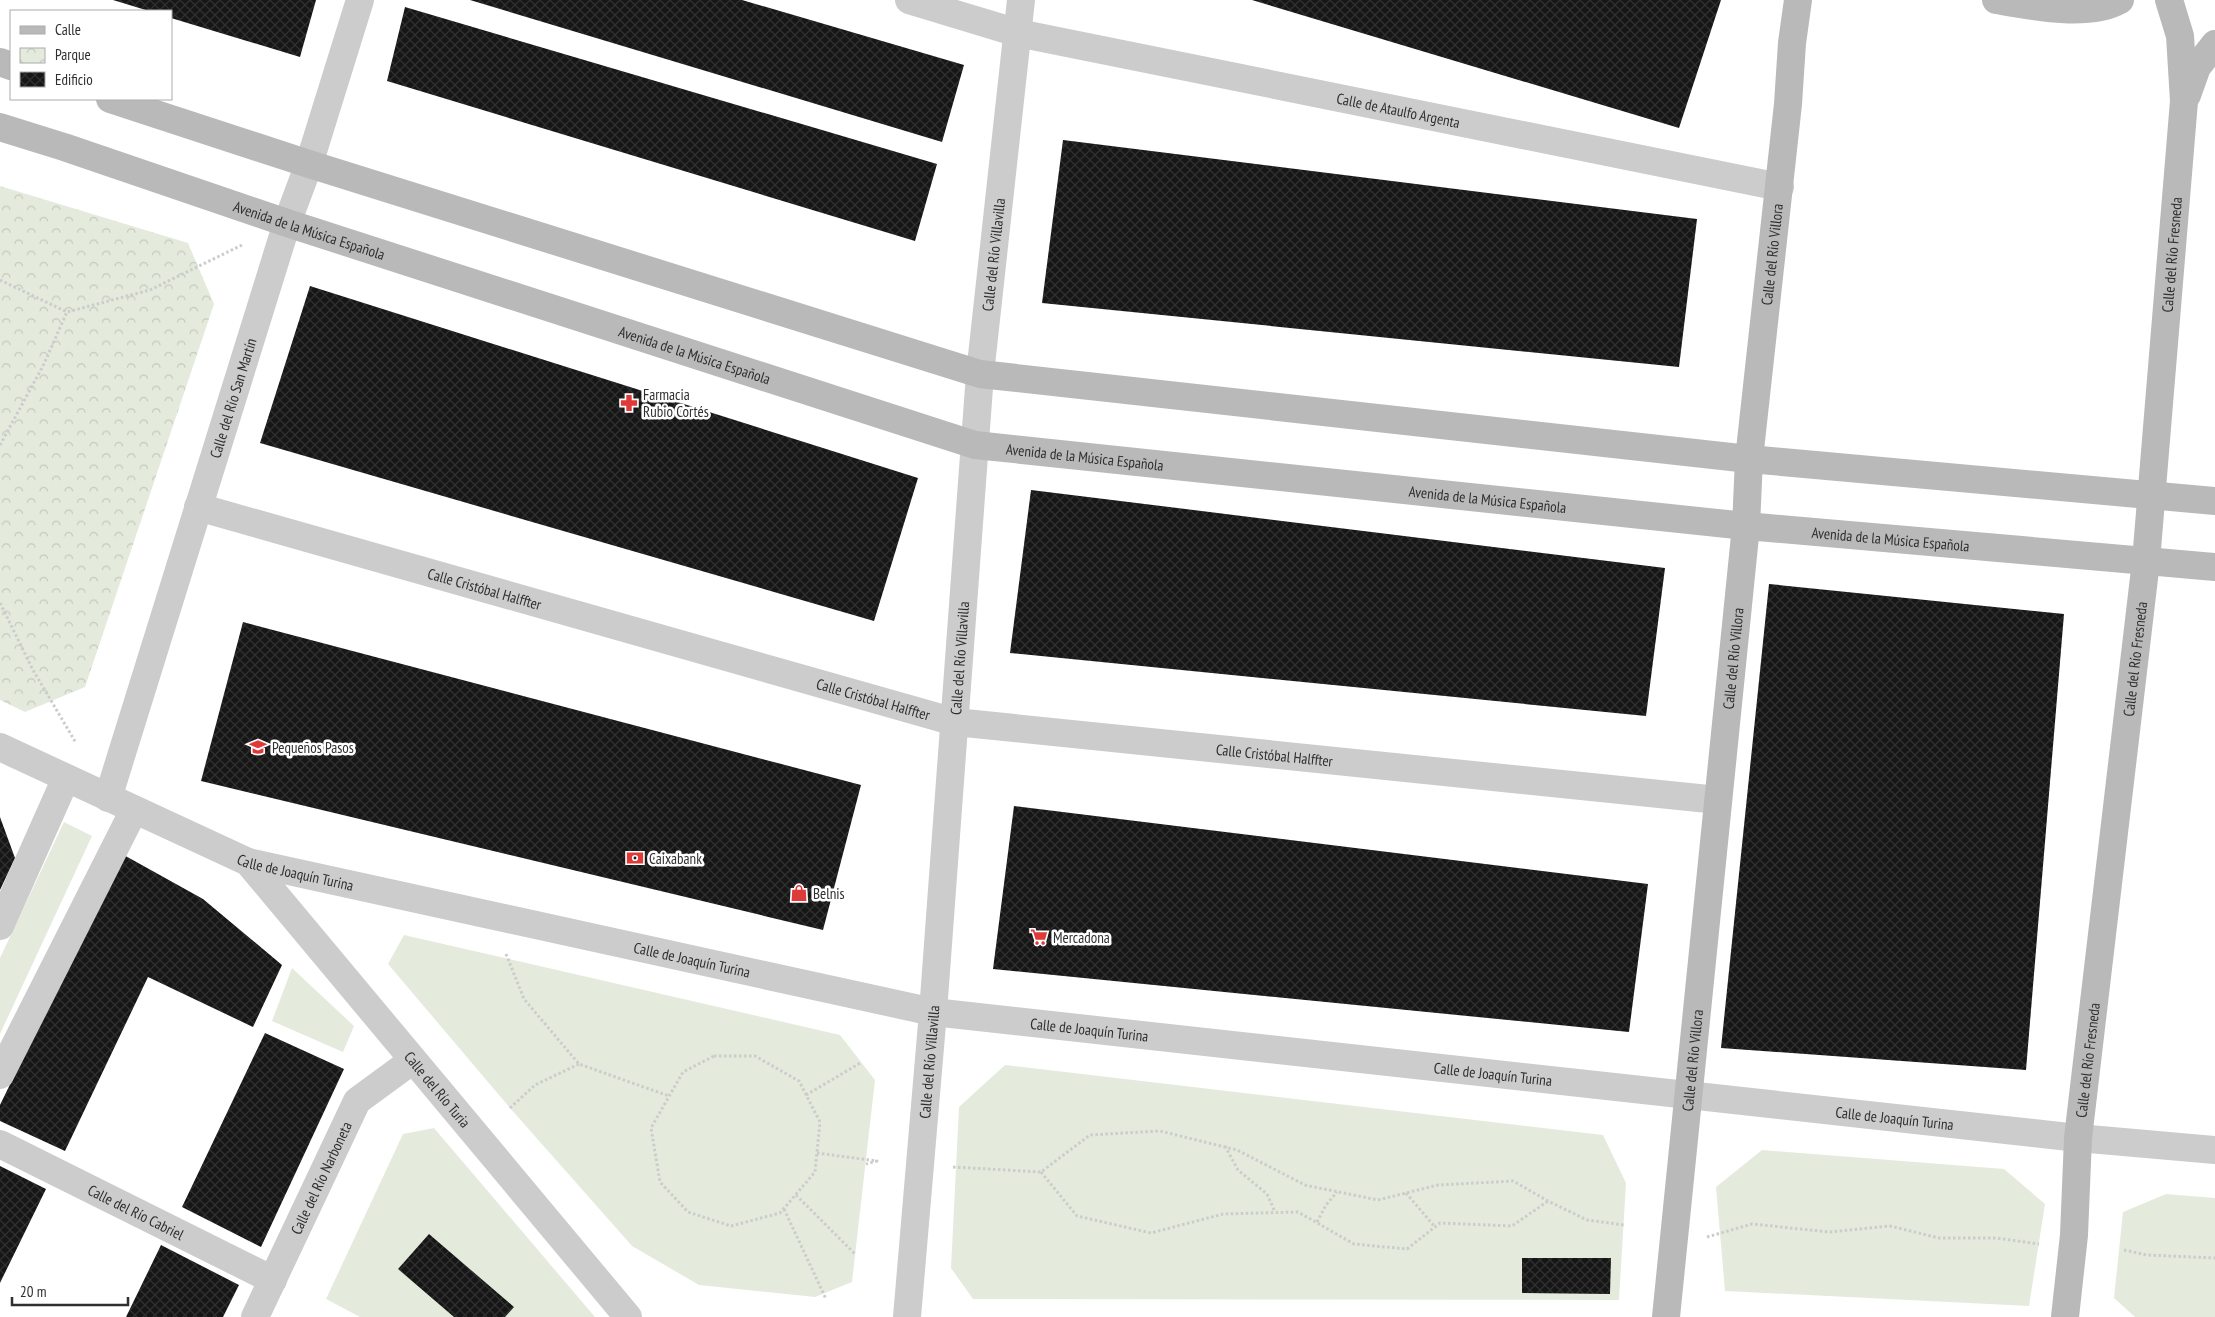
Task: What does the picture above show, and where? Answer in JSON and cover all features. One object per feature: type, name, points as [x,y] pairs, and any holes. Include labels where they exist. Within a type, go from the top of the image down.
[{"type":"street","name":"Calle del Río San Martín","points":[[108,798],[287,223],[309,164],[360,0]]},
{"type":"street","name":"Calle de Ataulfo Argenta","points":[[909,0],[1018,33],[1780,187]]},
{"type":"street","name":"Calle del Río Villavilla","points":[[907,1317],[933,1012],[980,374],[1021,0]]},
{"type":"street","points":[[1996,0],[2036,7],[2084,8],[2114,3],[2120,0]]},
{"type":"street","name":"Calle del Río Fresneda","points":[[2066,1317],[2074,1235],[2078,1138],[2146,561],[2184,101],[2180,36],[2170,0]]},
{"type":"street","name":"Calle del Río Villora","points":[[1666,1317],[1746,526],[1749,459],[1780,187],[1795,3]]},
{"type":"street","points":[[2184,101],[2197,66],[2215,44]]},
{"type":"street","points":[[113,100],[309,164],[980,374],[1749,459],[2215,500]]},
{"type":"street","name":"Avenida de la Música Española","points":[[0,127],[287,223],[975,445],[1746,526],[2215,567]]},
{"type":"street","name":"Calle Cristóbal Halffter","points":[[198,507],[955,722],[1718,800]]},
{"type":"street","name":"Calle de Joaquín Turina","points":[[0,747],[248,862],[933,1012],[2078,1138],[2215,1150]]},
{"type":"street","points":[[0,926],[66,778]]},
{"type":"street","points":[[0,1075],[134,810]]},
{"type":"street","name":"Calle del Río Turia","points":[[248,862],[628,1317]]},
{"type":"street","name":"Calle del Río Narboneta","points":[[255,1317],[356,1101],[413,1060]]},
{"type":"street","name":"Calle del Río Cabriel","points":[[0,1144],[273,1280]]},
{"type":"path","points":[[0,280],[67,312],[150,290],[287,223]]},
{"type":"path","points":[[0,445],[43,366],[67,312]]},
{"type":"path","points":[[0,603],[33,670],[78,747]]},
{"type":"path","points":[[491,916],[524,999],[579,1064],[669,1096]]},
{"type":"path","points":[[714,1056],[755,1056],[799,1081],[806,1095],[820,1122],[815,1172],[780,1214],[731,1226],[688,1212],[660,1182],[651,1128],[683,1072],[714,1056]]},
{"type":"path","points":[[806,1095],[862,1062]]},
{"type":"path","points":[[510,1108],[535,1085],[579,1064]]},
{"type":"path","points":[[920,1164],[1041,1172],[1090,1135],[1160,1131],[1238,1150],[1305,1185],[1337,1192],[1378,1200],[1438,1185],[1513,1181],[1587,1220],[1624,1225]]},
{"type":"path","points":[[1225,1146],[1238,1170],[1267,1194],[1275,1212]]},
{"type":"path","points":[[817,1153],[877,1161],[866,1164]]},
{"type":"path","points":[[1041,1172],[1077,1216],[1151,1233],[1223,1214],[1298,1212],[1354,1244],[1407,1249],[1440,1223],[1512,1226],[1548,1201]]},
{"type":"path","points":[[1317,1222],[1337,1192]]},
{"type":"path","points":[[1406,1193],[1435,1228]]},
{"type":"path","points":[[796,1195],[856,1255]]},
{"type":"path","points":[[784,1209],[826,1299]]},
{"type":"path","points":[[1673,1246],[1752,1224],[1830,1232],[1890,1226],[1939,1238],[1996,1238],[2038,1244],[2074,1235]]},
{"type":"path","points":[[2124,1250],[2147,1255],[2215,1258]]},
{"type":"green space","points":[[0,186],[188,243],[214,304],[85,687],[25,712],[0,700]]},
{"type":"green space","points":[[64,822],[92,836],[0,1034],[0,958]]},
{"type":"green space","points":[[404,935],[840,1035],[875,1080],[852,1282],[815,1297],[699,1285],[632,1246],[510,1108],[388,964]]},
{"type":"green space","points":[[292,968],[354,1026],[343,1052],[272,1021]]},
{"type":"green space","points":[[1005,1065],[1603,1135],[1626,1183],[1619,1300],[973,1299],[951,1268],[959,1107]]},
{"type":"green space","points":[[434,1128],[595,1317],[360,1317],[326,1299],[403,1134]]},
{"type":"green space","points":[[1762,1150],[2004,1169],[2045,1204],[2029,1306],[1725,1291],[1716,1187]]},
{"type":"green space","points":[[2166,1194],[2215,1198],[2215,1317],[2135,1317],[2114,1298],[2123,1212]]},
{"type":"building","points":[[113,0],[316,0],[300,57],[172,18],[172,10],[146,10]]},
{"type":"building","points":[[470,0],[742,0],[964,65],[942,142]]},
{"type":"building","points":[[1252,0],[1721,0],[1679,128]]},
{"type":"building","points":[[405,7],[937,164],[915,241],[387,81]]},
{"type":"building","points":[[1063,140],[1697,219],[1679,367],[1042,303]]},
{"type":"building","points":[[310,286],[918,478],[874,621],[260,443]]},
{"type":"building","points":[[1031,490],[1665,568],[1646,716],[1010,653]]},
{"type":"building","points":[[1769,584],[2064,614],[2026,1070],[1721,1048]]},
{"type":"building","points":[[243,622],[861,785],[823,930],[201,781]]},
{"type":"building","points":[[1014,806],[1648,884],[1629,1032],[993,969]]},
{"type":"building","points":[[0,817],[15,858],[0,890]]},
{"type":"building","points":[[122,854],[203,899],[282,965],[253,1027],[148,977],[65,1151],[0,1121],[0,1105]]},
{"type":"building","points":[[265,1033],[344,1069],[261,1247],[182,1207]]},
{"type":"building","points":[[0,1166],[46,1189],[0,1283]]},
{"type":"building","points":[[429,1234],[514,1307],[505,1317],[454,1317],[398,1269]]},
{"type":"building","points":[[161,1245],[239,1285],[223,1317],[126,1317]]},
{"type":"building","points":[[1522,1258],[1611,1258],[1610,1294],[1522,1293]]},
{"type":"place","name":"Farmacia Rubio Cortés","points":[[629,403]]},
{"type":"place","name":"Pequeños Pasos","points":[[258,747]]},
{"type":"place","name":"Caixabank","points":[[635,858]]},
{"type":"place","name":"Belnis","points":[[799,893]]},
{"type":"place","name":"Mercadona","points":[[1039,937]]}]
